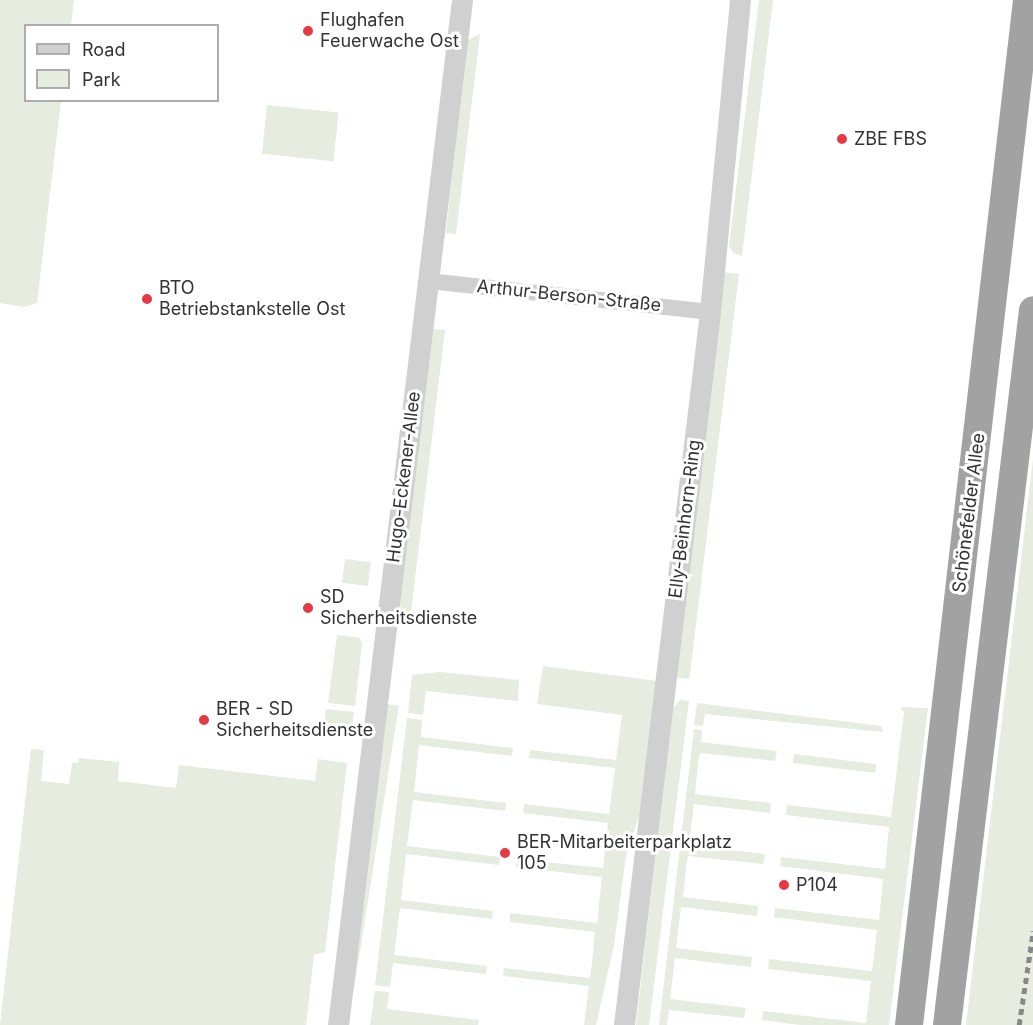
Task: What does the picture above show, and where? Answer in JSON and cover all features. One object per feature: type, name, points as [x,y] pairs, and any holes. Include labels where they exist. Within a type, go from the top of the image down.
[{"type":"highway","name":"Schönefelder Allee","points":[[909,1025],[1027,0]]},
{"type":"highway","points":[[947,1025],[1033,310]]},
{"type":"street","name":"Hugo-Eckener-Allee","points":[[338,1025],[462,0]]},
{"type":"street","name":"Elly-Beinhorn-Ring","points":[[624,1025],[710,312],[741,4]]},
{"type":"street","name":"Arthur-Berson-Straße","points":[[429,281],[710,312]]},
{"type":"green space","points":[[0,0],[74,0],[71,24],[24,24],[24,102],[61,102],[37,303],[24,307],[0,303]]},
{"type":"green space","points":[[759,0],[773,0],[742,256],[733,253],[729,246]]},
{"type":"green space","points":[[480,34],[456,234],[446,233],[466,41]]},
{"type":"green space","points":[[267,105],[339,113],[333,161],[262,154]]},
{"type":"green space","points":[[720,272],[739,274],[689,679],[670,677]]},
{"type":"green space","points":[[432,329],[445,330],[411,612],[401,610],[399,603]]},
{"type":"green space","points":[[1033,459],[1033,1025],[966,1025]]},
{"type":"green space","points":[[345,559],[371,562],[368,586],[342,583]]},
{"type":"green space","points":[[337,635],[360,638],[362,644],[355,706],[328,703]]},
{"type":"green space","points":[[543,666],[657,681],[642,807],[626,856],[614,945],[596,1025],[584,1025],[589,986],[503,976],[504,968],[590,978],[592,963],[595,932],[510,922],[510,913],[597,923],[602,877],[516,867],[517,859],[603,868],[608,823],[523,813],[524,804],[609,814],[615,768],[529,758],[530,750],[616,760],[622,715],[537,704]]},
{"type":"green space","points":[[440,672],[519,680],[518,701],[426,691],[423,715],[408,713],[412,675]]},
{"type":"green space","points":[[680,700],[689,701],[649,1025],[636,1025],[673,708]]},
{"type":"green space","points":[[697,703],[881,726],[883,732],[705,714],[703,726],[694,725]]},
{"type":"green space","points":[[387,704],[399,706],[353,992],[342,990]]},
{"type":"green space","points":[[900,707],[928,708],[889,1025],[800,1025],[762,1020],[763,1011],[866,1023],[871,981],[768,969],[769,959],[872,971],[877,930],[774,917],[775,908],[879,920],[883,879],[780,866],[781,857],[885,869],[889,827],[786,815],[787,805],[891,817],[904,712]]},
{"type":"green space","points":[[326,709],[354,712],[352,732],[324,729]]},
{"type":"green space","points":[[407,718],[422,720],[421,737],[513,748],[512,756],[419,745],[414,792],[506,803],[505,811],[413,800],[407,846],[500,857],[499,865],[406,854],[401,900],[493,911],[492,919],[400,908],[394,955],[487,966],[486,974],[393,963],[390,987],[375,985]]},
{"type":"green space","points":[[694,729],[702,730],[701,742],[777,751],[775,761],[700,753],[698,765],[695,794],[771,803],[770,813],[694,804],[689,845],[765,854],[763,864],[688,856],[683,897],[758,906],[757,916],[681,907],[676,948],[752,957],[751,967],[675,958],[670,999],[746,1008],[744,1018],[669,1010],[667,1025],[659,1025]]},
{"type":"green space","points":[[31,749],[44,750],[41,781],[69,784],[72,763],[78,763],[79,758],[119,762],[118,781],[176,788],[179,765],[315,781],[318,759],[347,763],[325,952],[314,955],[306,1025],[0,1025]]},
{"type":"green space","points":[[794,754],[876,764],[875,773],[793,763]]},
{"type":"green space","points":[[375,991],[389,992],[387,1009],[479,1020],[478,1025],[370,1025]]},
{"type":"railway","points":[[1019,1025],[1033,931]]},
{"type":"place","name":"Flughafen Feuerwache Ost","points":[[308,31]]},
{"type":"place","name":"ZBE FBS","points":[[842,139]]},
{"type":"place","name":"BTO Betriebstankstelle Ost","points":[[147,299]]},
{"type":"place","name":"SD Sicherheitsdienste","points":[[308,608]]},
{"type":"place","name":"BER - SD Sicherheitsdienste","points":[[204,720]]},
{"type":"place","name":"BER-Mitarbeiterparkplatz 105","points":[[505,853]]},
{"type":"place","name":"P104","points":[[784,885]]}]
